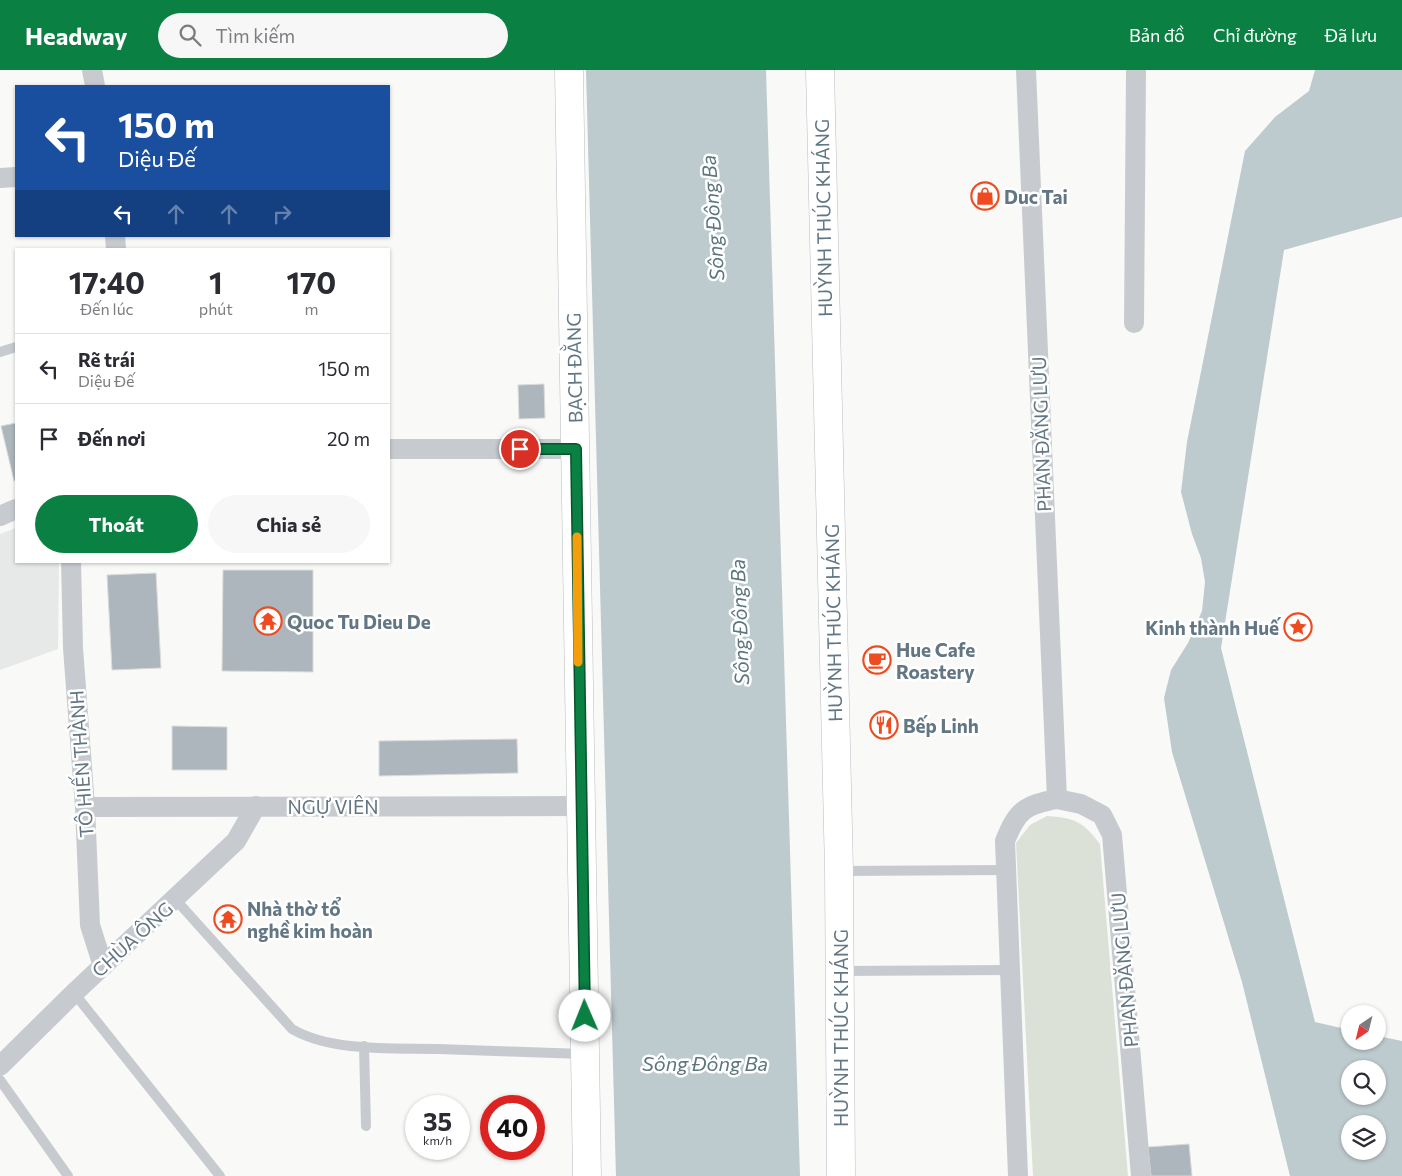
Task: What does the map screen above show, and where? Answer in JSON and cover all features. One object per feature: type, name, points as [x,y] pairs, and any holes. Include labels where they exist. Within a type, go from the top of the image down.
[{"type":"street","points":[[92,70],[95,85]]},
{"type":"street","name":"BẠCH ĐẰNG","points":[[568,70],[586,1054],[586,1176]]},
{"type":"street","name":"HUỲNH THÚC KHÁNG","points":[[820,70],[839,871],[841,1176]]},
{"type":"street","name":"PHAN ĐĂNG LƯU","points":[[1026,70],[1056,799]]},
{"type":"street","points":[[1134,323],[1136,70]]},
{"type":"street","points":[[0,178],[15,177]]},
{"type":"street","points":[[390,449],[576,449]]},
{"type":"street","points":[[0,516],[15,509]]},
{"type":"street","name":"TÔ HIẾN THÀNH","points":[[71,563],[74,648],[86,807],[90,925],[103,966]]},
{"type":"street","name":"PHAN ĐĂNG LƯU","points":[[1018,1176],[1005,841],[1014,818],[1035,803],[1056,799],[1081,804],[1102,815],[1112,835],[1141,1176]]},
{"type":"street","name":"CHÙA ÔNG","points":[[0,1066],[74,993],[176,900],[236,841],[256,806]]},
{"type":"street","name":"NGỰ VIÊN","points":[[86,807],[580,806]]},
{"type":"lane","points":[[0,352],[15,347]]},
{"type":"lane","points":[[839,871],[1006,870]]},
{"type":"lane","points":[[176,900],[292,1029],[310,1038],[324,1043],[364,1046],[586,1054]]},
{"type":"lane","points":[[839,971],[1010,970]]},
{"type":"lane","points":[[74,993],[220,1176]]},
{"type":"lane","points":[[364,1046],[366,1126]]},
{"type":"lane","points":[[0,1080],[68,1176]]},
{"type":"shaded area","points":[[15,528],[15,563],[59,563],[58,649],[0,670],[0,534]]},
{"type":"shaded area","points":[[1047,816],[1065,818],[1077,822],[1088,830],[1100,844],[1128,1176],[1033,1176],[1016,843],[1030,825]]},
{"type":"water","name":"Sông Đông Ba","points":[[586,70],[766,70],[800,1176],[616,1176]]},
{"type":"water","points":[[1315,70],[1402,70],[1402,217],[1284,250],[1221,648],[1315,1022],[1341,1028],[1341,1050],[1386,1050],[1386,1038],[1402,1041],[1402,1176],[1290,1176],[1242,982],[1172,752],[1164,698],[1171,670],[1188,643],[1202,611],[1205,582],[1201,558],[1192,534],[1181,492],[1187,442],[1245,151],[1275,117],[1309,91]]},
{"type":"building","points":[[544,384],[545,418],[519,419],[518,385]]},
{"type":"building","points":[[15,423],[15,481],[14,481],[1,426]]},
{"type":"building","name":"Quoc Tu Dieu De","points":[[223,570],[313,570],[313,672],[222,671]]},
{"type":"building","points":[[156,573],[161,668],[112,670],[107,575]]},
{"type":"building","points":[[172,726],[227,727],[227,770],[172,770]]},
{"type":"building","points":[[517,739],[518,773],[379,776],[379,741]]},
{"type":"building","points":[[1189,1144],[1192,1176],[1151,1176],[1148,1147]]},
{"type":"slow traffic","points":[[577,537],[578,662]]},
{"type":"place","name":"Duc Tai","points":[[985,196]]},
{"type":"place","name":"Quoc Tu Dieu De","points":[[268,621]]},
{"type":"place","name":"Kinh thành Huế","points":[[1298,627]]},
{"type":"place","name":"Hue Cafe Roastery","points":[[877,660]]},
{"type":"place","name":"Bếp Linh","points":[[884,725]]},
{"type":"place","name":"Nhà thờ tổ nghề kim hoàn","points":[[228,919]]},
{"type":"route","points":[[520,449],[576,449],[579,750],[585,1016]]}]
